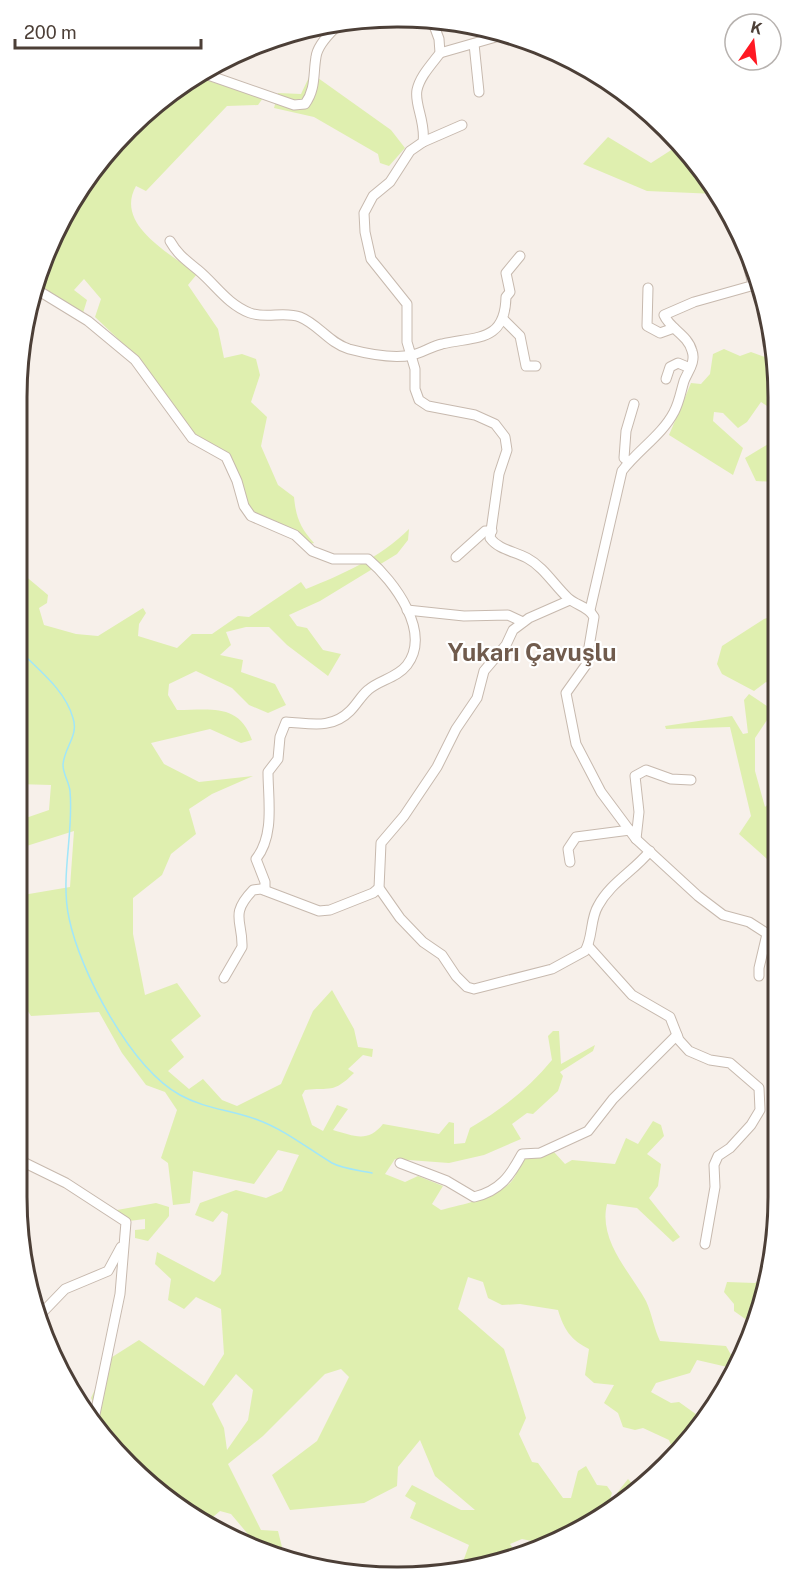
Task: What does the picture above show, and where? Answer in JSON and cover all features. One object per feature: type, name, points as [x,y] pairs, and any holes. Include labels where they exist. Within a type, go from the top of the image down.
[{"type":"street","points":[[435,29],[440,53]]},
{"type":"street","points":[[213,77],[294,105],[305,104],[311,96],[315,81],[316,54],[331,33]]},
{"type":"street","points":[[423,142],[425,128],[416,93],[420,80],[440,53],[489,39]]},
{"type":"street","points":[[474,44],[479,92]]},
{"type":"street","points":[[462,125],[423,142],[410,151],[390,182],[373,196],[364,213],[364,232],[371,259],[407,304],[407,342],[412,355],[419,400],[428,406],[475,415],[495,424],[505,437],[507,450],[500,474],[490,538],[495,545],[528,558],[542,569],[570,600],[590,610],[594,617],[586,664],[566,693],[576,744],[601,792],[633,835],[723,915],[749,922],[767,934],[759,976]]},
{"type":"street","points":[[170,241],[179,256],[199,270],[231,304],[252,314],[291,314],[303,318],[335,343],[348,349],[376,355],[412,355],[443,343],[467,342],[498,327],[506,314],[506,297],[510,292],[506,273],[520,255]]},
{"type":"street","points":[[590,610],[622,471],[659,432],[674,412],[690,368],[692,350],[664,315],[750,286]]},
{"type":"street","points":[[648,288],[647,326],[660,333],[674,328]]},
{"type":"street","points":[[43,293],[88,321],[135,360],[192,438],[226,457],[250,516],[295,535],[312,551],[333,560],[368,559],[386,574],[407,610],[417,637],[416,647],[405,668],[368,690],[348,713],[324,726],[304,721],[286,722],[282,727],[278,759],[268,772],[270,791],[267,832],[264,845],[256,859],[265,882],[265,890]]},
{"type":"street","points":[[503,319],[520,336],[526,366],[536,366]]},
{"type":"street","points":[[666,379],[670,367],[678,363],[690,368]]},
{"type":"street","points":[[629,462],[624,458],[624,450],[633,404]]},
{"type":"street","points":[[456,557],[485,531],[492,531]]},
{"type":"street","points":[[570,600],[523,622],[513,630],[506,645],[484,671],[477,698],[456,729],[437,767],[404,816],[384,837],[380,857],[379,888],[400,918],[423,942],[442,956],[461,981],[474,990],[552,969],[585,951],[596,907],[607,892],[624,875],[639,866],[650,851]]},
{"type":"street","points":[[407,610],[464,616],[508,615],[523,622]]},
{"type":"street","points":[[633,835],[639,812],[635,776],[646,771],[671,779],[691,780]]},
{"type":"street","points":[[570,862],[568,849],[576,837],[633,835]]},
{"type":"street","points":[[224,978],[242,947],[237,922],[241,908],[253,890],[265,890],[319,911],[330,910],[373,893],[379,888]]},
{"type":"street","points":[[588,946],[632,995],[673,1020],[677,1035],[689,1051],[710,1060],[730,1063],[759,1088],[760,1110],[751,1125],[730,1148],[718,1156],[714,1164],[715,1187],[705,1244]]},
{"type":"street","points":[[400,1163],[447,1181],[474,1197],[482,1195],[514,1172],[522,1154],[540,1153],[588,1131],[613,1099],[677,1035]]},
{"type":"street","points":[[27,1164],[66,1183],[126,1222],[120,1294],[96,1411]]},
{"type":"street","points":[[45,1310],[64,1290],[108,1270],[117,1257],[125,1238]]},
{"type":"green space","points":[[311,73],[391,130],[405,148],[389,166],[380,163],[378,154],[314,117],[274,108],[278,93],[301,94]]},
{"type":"green space","points":[[208,79],[263,98],[258,105],[227,106],[146,191],[136,186],[131,200],[133,213],[139,226],[160,248],[197,274],[188,285],[218,329],[224,358],[242,354],[256,359],[260,375],[251,402],[267,417],[261,446],[278,485],[294,497],[300,522],[314,543],[310,544],[256,515],[246,503],[238,474],[191,431],[135,355],[95,317],[101,299],[84,279],[74,290],[87,300],[83,313],[44,289],[55,256],[77,212],[89,192],[119,153],[153,119]]},
{"type":"green space","points":[[608,137],[651,163],[672,149],[707,194],[647,191],[583,164]]},
{"type":"green space","points":[[724,349],[740,356],[751,352],[766,357],[768,406],[761,402],[747,422],[738,428],[723,413],[714,412],[713,421],[743,448],[733,475],[669,435],[691,383],[701,384],[710,374],[713,354]]},
{"type":"green space","points":[[768,444],[768,482],[756,481],[745,458]]},
{"type":"green space","points":[[409,529],[408,540],[397,554],[320,601],[289,615],[297,626],[307,628],[323,650],[341,654],[328,676],[287,645],[269,627],[246,627],[226,632],[231,645],[220,655],[243,660],[241,672],[275,684],[286,705],[268,713],[249,705],[232,688],[196,671],[169,684],[168,695],[177,710],[212,710],[232,714],[240,720],[252,740],[241,743],[210,729],[151,743],[164,764],[199,782],[253,776],[212,794],[189,809],[196,834],[171,854],[162,875],[133,898],[133,934],[145,995],[177,983],[201,1016],[171,1040],[184,1057],[168,1071],[189,1089],[203,1079],[222,1100],[237,1106],[281,1084],[313,1011],[332,990],[354,1029],[358,1047],[373,1049],[372,1057],[363,1055],[348,1069],[354,1073],[336,1087],[305,1090],[302,1095],[312,1125],[323,1131],[337,1105],[348,1109],[333,1130],[354,1136],[366,1136],[372,1134],[383,1124],[439,1134],[449,1122],[454,1123],[454,1144],[465,1143],[470,1128],[514,1098],[552,1060],[548,1036],[553,1031],[559,1031],[561,1064],[595,1045],[593,1051],[560,1072],[563,1076],[558,1091],[533,1114],[527,1113],[512,1124],[521,1139],[484,1155],[449,1163],[395,1159],[385,1174],[405,1182],[418,1176],[443,1186],[432,1204],[441,1210],[496,1193],[511,1182],[524,1159],[529,1156],[554,1152],[565,1164],[572,1160],[615,1164],[626,1138],[638,1144],[653,1121],[661,1125],[664,1136],[647,1154],[661,1164],[658,1186],[649,1198],[680,1237],[673,1242],[637,1208],[607,1204],[605,1218],[607,1231],[611,1244],[646,1301],[660,1341],[726,1346],[732,1356],[726,1367],[697,1360],[690,1373],[656,1383],[651,1392],[671,1403],[679,1402],[697,1415],[671,1446],[669,1440],[643,1428],[635,1430],[623,1427],[618,1413],[604,1403],[614,1385],[594,1383],[585,1375],[589,1349],[569,1334],[558,1310],[520,1304],[502,1305],[488,1298],[483,1282],[468,1277],[458,1309],[504,1349],[526,1418],[519,1434],[532,1462],[538,1463],[563,1498],[571,1498],[578,1471],[586,1466],[597,1485],[607,1486],[612,1493],[610,1500],[603,1505],[561,1529],[533,1541],[522,1539],[510,1544],[513,1548],[463,1561],[469,1545],[410,1518],[416,1503],[405,1496],[412,1485],[461,1510],[475,1510],[435,1476],[420,1440],[398,1467],[397,1486],[364,1503],[290,1510],[272,1475],[317,1441],[349,1377],[341,1369],[325,1374],[263,1436],[228,1464],[261,1530],[278,1531],[282,1548],[250,1536],[231,1514],[220,1511],[213,1518],[192,1505],[153,1475],[119,1441],[98,1414],[91,1398],[109,1359],[139,1340],[204,1386],[224,1354],[221,1309],[196,1297],[184,1309],[168,1300],[171,1279],[155,1264],[157,1252],[214,1282],[221,1274],[228,1214],[222,1211],[213,1222],[195,1215],[200,1203],[236,1190],[266,1198],[282,1191],[299,1155],[278,1150],[254,1184],[193,1171],[190,1203],[173,1205],[168,1163],[161,1158],[177,1110],[165,1092],[146,1085],[122,1053],[99,1012],[31,1016],[27,1010],[27,894],[70,887],[74,831],[27,846],[27,818],[49,810],[51,785],[27,784],[27,577],[48,595],[47,603],[39,608],[44,625],[76,634],[98,636],[143,608],[146,613],[139,624],[138,636],[177,648],[192,634],[212,634],[238,616],[249,617],[301,582],[306,589],[347,571],[386,548]],"holes":[[[236,1374],[253,1390],[248,1420],[227,1450],[224,1428],[212,1404]]]},
{"type":"green space","points":[[768,618],[768,683],[766,682],[754,691],[722,674],[717,664],[722,646]]},
{"type":"green space","points":[[749,694],[768,707],[768,718],[755,738],[755,771],[765,807],[768,804],[768,860],[739,834],[751,816],[730,727],[666,729],[665,726],[732,716],[743,734],[748,733],[744,700]]},
{"type":"green space","points":[[156,1203],[169,1207],[169,1216],[148,1241],[135,1238],[135,1230],[145,1229],[145,1219],[129,1221],[117,1210]]},
{"type":"green space","points":[[758,1280],[747,1320],[734,1311],[734,1304],[724,1292],[727,1282],[755,1283]]},
{"type":"green space","points":[[628,1479],[632,1483],[617,1493]]},
{"type":"waterway","points":[[27,658],[64,698],[73,718],[73,736],[63,765],[71,807],[66,871],[69,918],[84,965],[96,991],[126,1041],[162,1082],[189,1100],[258,1120],[287,1134],[336,1165],[372,1173]]},
{"type":"district","name":"Yukarı Çavuşlu","points":[[532,653]]}]
